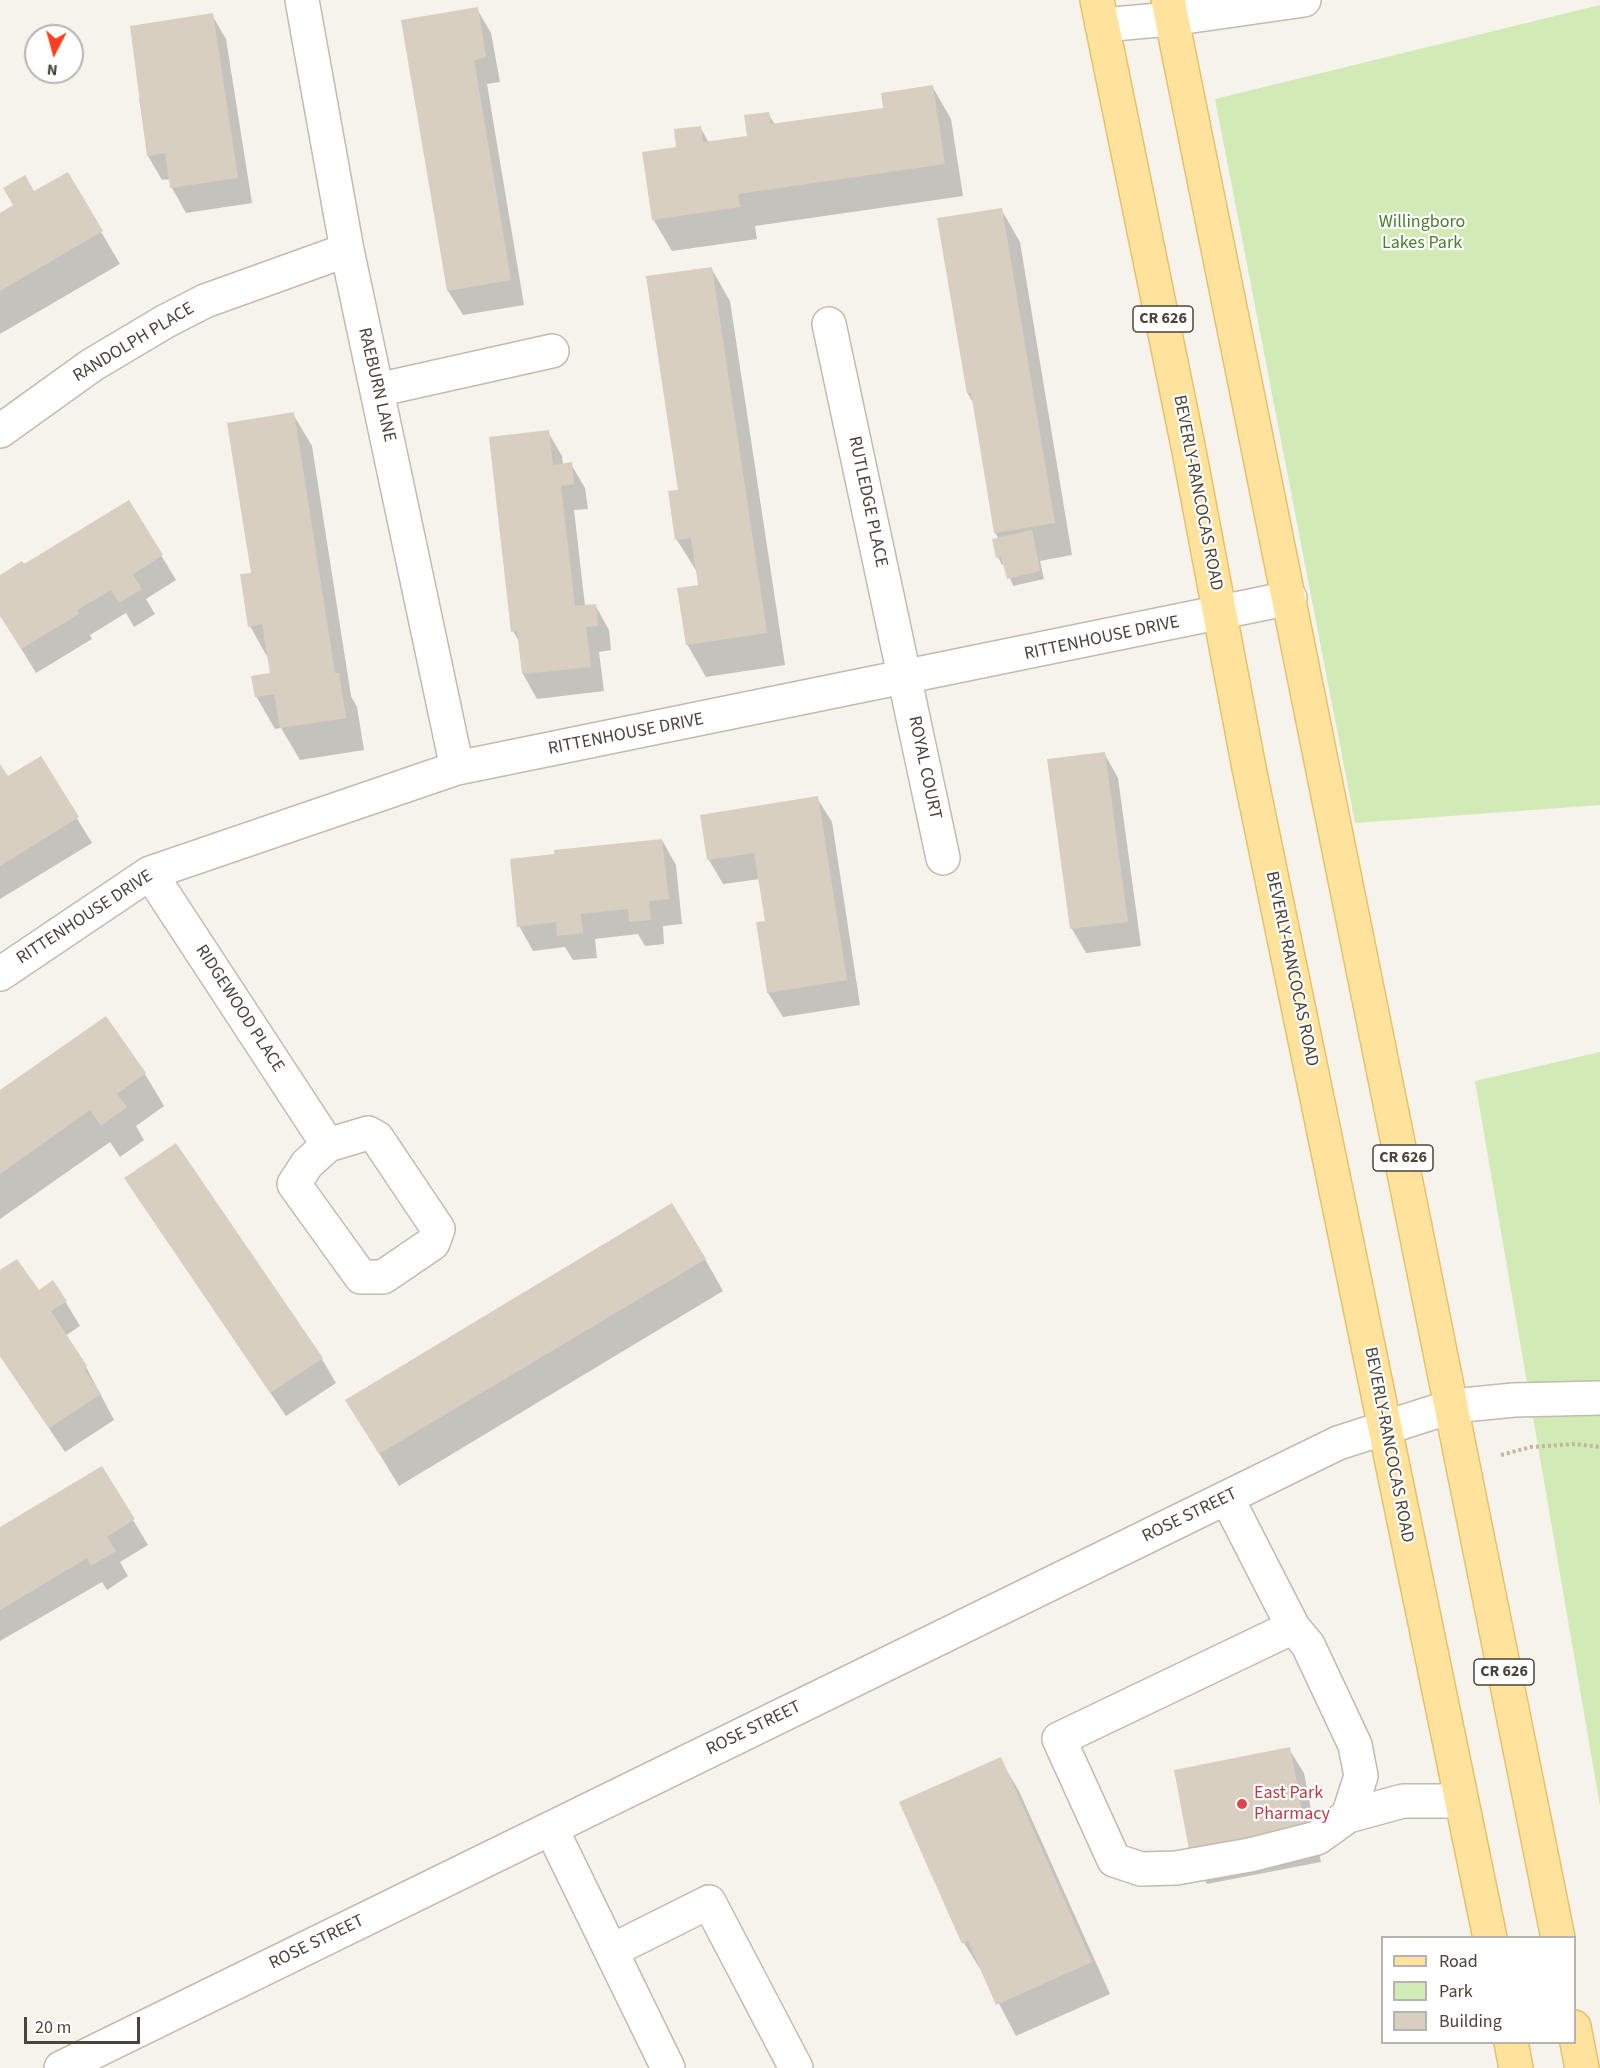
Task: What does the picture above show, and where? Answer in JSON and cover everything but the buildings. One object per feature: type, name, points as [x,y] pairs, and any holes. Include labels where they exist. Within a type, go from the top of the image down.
[{"type":"main road","name":"CR 626","points":[[1170,9],[1453,1406],[1470,1508],[1558,1936]]},
{"type":"main road","name":"BEVERLY-RANCOCAS ROAD","points":[[1099,12],[1460,1801],[1490,1936]]},
{"type":"main road","points":[[1576,2033],[1582,2068]]},
{"type":"main road","points":[[1511,2044],[1516,2068]]},
{"type":"street","name":"RAEBURN LANE","points":[[302,0],[347,250],[457,768]]},
{"type":"street","points":[[1099,12],[1304,0]]},
{"type":"street","name":"RANDOLPH PLACE","points":[[0,431],[92,365],[166,321],[205,301],[347,250]]},
{"type":"street","name":"RUTLEDGE PLACE","points":[[829,324],[905,679]]},
{"type":"street","points":[[377,390],[552,351]]},
{"type":"street","name":"RITTENHOUSE DRIVE","points":[[0,974],[150,873],[457,768],[905,679],[1290,598]]},
{"type":"street","name":"ROYAL COURT","points":[[905,679],[943,858]]},
{"type":"street","name":"RIDGEWOOD PLACE","points":[[150,873],[328,1145]]},
{"type":"street","points":[[368,1133],[377,1138],[438,1229],[433,1243],[382,1277],[361,1277],[294,1184],[307,1164],[328,1145],[368,1133]]},
{"type":"street","name":"ROSE STREET","points":[[61,2068],[1338,1443],[1453,1406],[1514,1400],[1600,1398]]},
{"type":"street","points":[[1227,1498],[1293,1627],[1308,1645],[1355,1745],[1361,1776],[1348,1816]]},
{"type":"street","points":[[1293,1627],[1059,1739],[1114,1860],[1142,1869],[1176,1868],[1317,1838],[1348,1816],[1403,1801],[1460,1801]]},
{"type":"street","points":[[551,1828],[668,2068]]},
{"type":"street","points":[[611,1951],[709,1902],[796,2068]]},
{"type":"path","points":[[1501,1455],[1531,1448],[1575,1444],[1600,1447]]},
{"type":"green space","name":"Willingboro Lakes Park","points":[[1600,5],[1600,805],[1355,823],[1215,99]]},
{"type":"green space","points":[[1600,1052],[1600,1806],[1475,1081]]},
{"type":"place","name":"East Park Pharmacy","points":[[1242,1804]]}]
